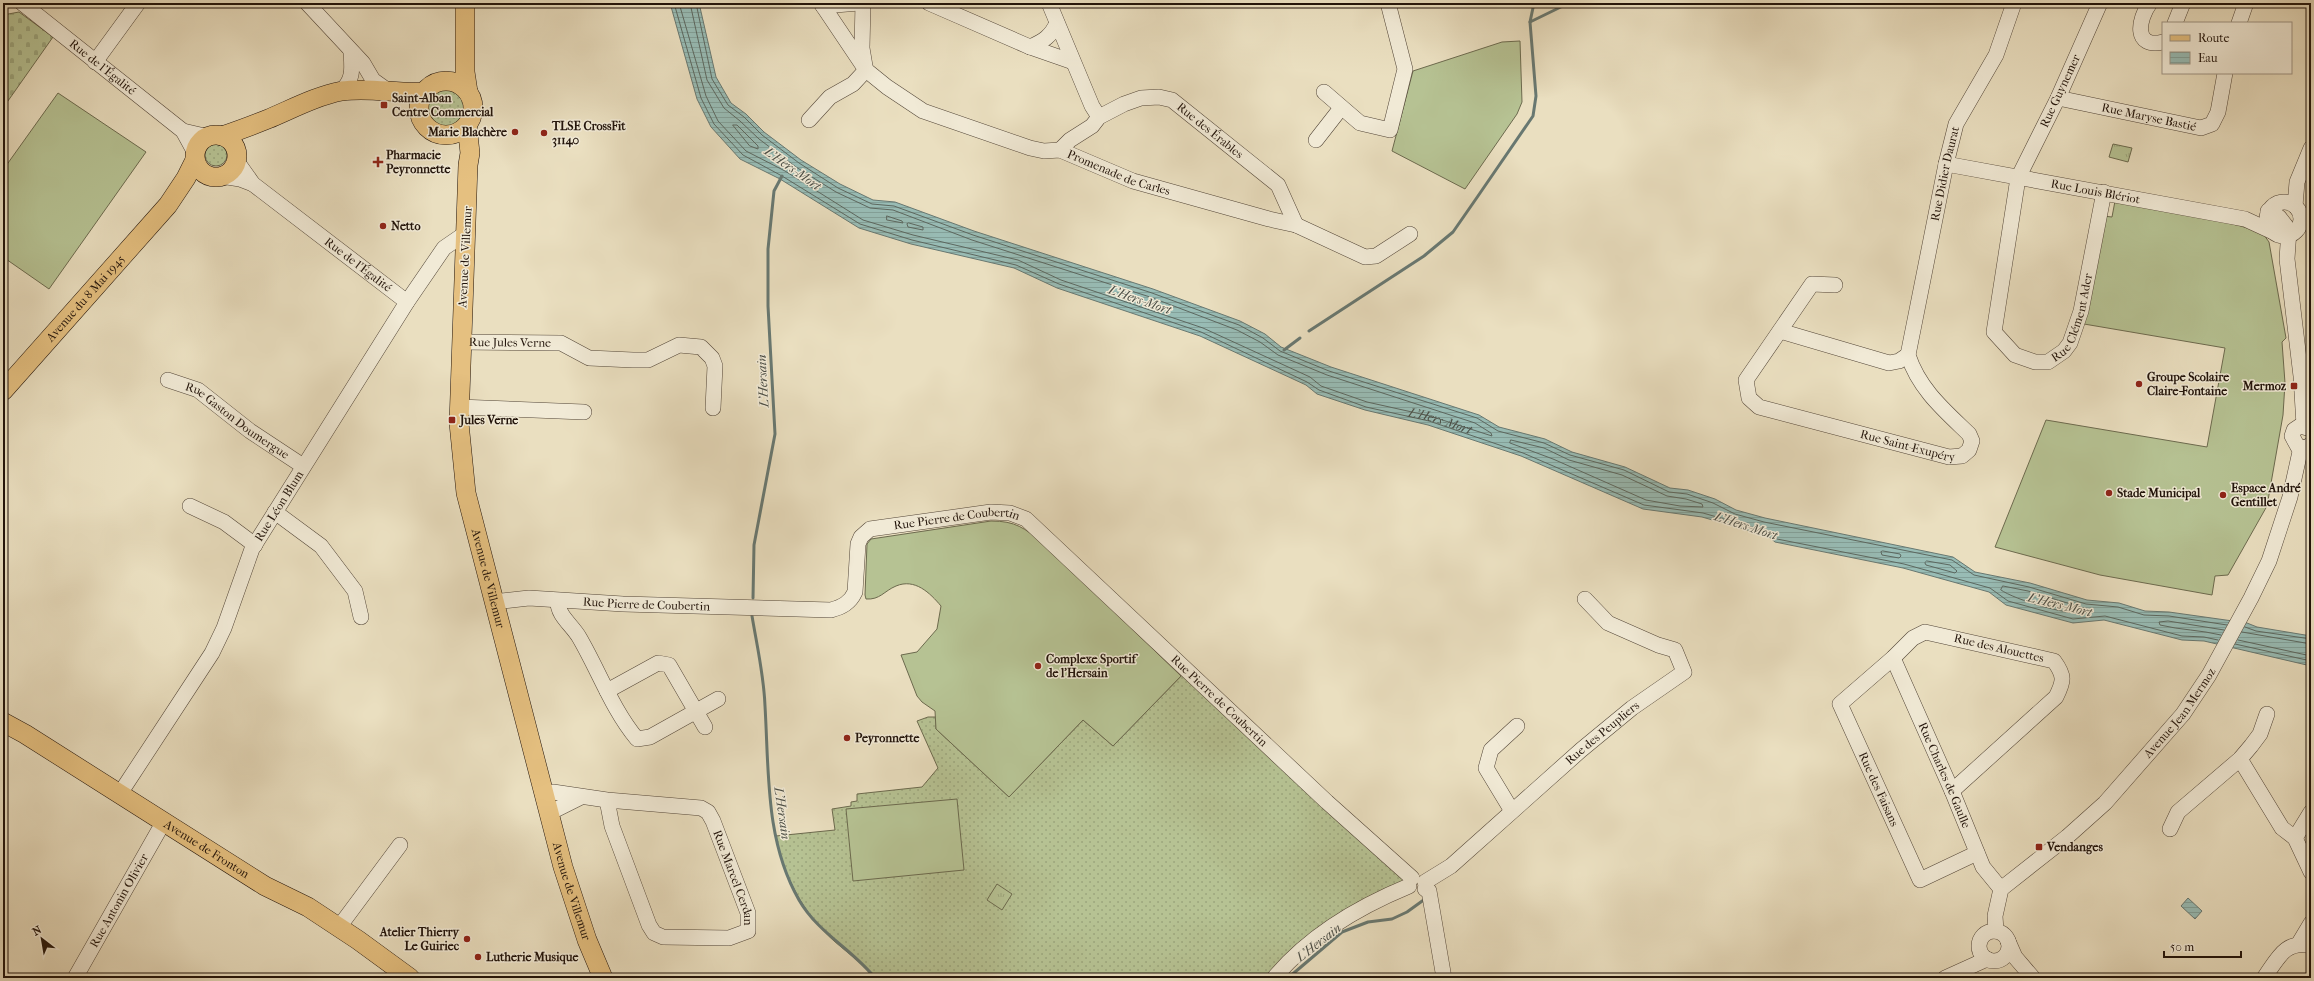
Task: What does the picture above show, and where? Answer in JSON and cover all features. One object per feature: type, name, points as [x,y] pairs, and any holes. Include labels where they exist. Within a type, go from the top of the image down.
[{"type":"main road","points":[[440,134],[450,135],[459,132],[467,125],[473,111],[473,104],[465,80],[465,3]]},
{"type":"main road","points":[[442,81],[453,70],[465,49]]},
{"type":"main road","points":[[468,92],[456,83],[442,81],[436,83],[425,92],[419,106],[420,114],[427,127],[451,140],[458,147],[468,165]]},
{"type":"main road","points":[[267,120],[246,143],[231,170],[217,176],[201,171],[195,156],[200,143],[215,136],[267,120],[305,102],[335,94],[387,90],[412,93],[425,92]]},
{"type":"main road","points":[[335,94],[399,100],[420,114]]},
{"type":"main road","name":"Avenue de Villemur","points":[[467,125],[470,153],[468,165],[459,407],[460,442],[466,493],[493,602],[573,901],[603,978]]},
{"type":"main road","points":[[215,136],[231,142],[236,159]]},
{"type":"main road","name":"Avenue du 8 Mai 1945","points":[[3,391],[168,205],[186,178],[195,156]]},
{"type":"main road","name":"Avenue du 8 Mai 1945","points":[[168,205],[195,185],[217,176]]},
{"type":"main road","name":"Avenue de Fronton","points":[[3,722],[25,734],[163,823],[265,886],[308,907],[410,978]]},
{"type":"street","name":"Rue de l'Égalité","points":[[22,3],[183,131],[195,156]]},
{"type":"street","points":[[95,62],[138,3]]},
{"type":"street","points":[[307,3],[351,52],[363,63],[373,80],[387,90]]},
{"type":"street","points":[[822,5],[859,3]]},
{"type":"street","points":[[863,3],[862,48],[866,70]]},
{"type":"street","points":[[929,3],[1030,47],[1073,62]]},
{"type":"street","points":[[1049,3],[1092,106],[1099,116]]},
{"type":"street","points":[[1324,92],[1360,123],[1390,130],[1405,70],[1388,3]]},
{"type":"street","name":"Rue Didier Daurat","points":[[1908,355],[1946,164],[1956,124],[1996,54],[2014,3]]},
{"type":"street","name":"Rue Guynemer","points":[[2018,178],[2058,98],[2100,3]]},
{"type":"street","points":[[2150,3],[2140,22],[2140,32],[2144,38],[2153,43],[2162,42]]},
{"type":"street","points":[[2175,22],[2183,3]]},
{"type":"street","points":[[2239,22],[2246,3]]},
{"type":"street","points":[[822,5],[866,70]]},
{"type":"street","points":[[1030,47],[1044,41],[1053,32],[1057,23]]},
{"type":"street","points":[[335,94],[347,86],[353,73],[351,52]]},
{"type":"street","points":[[809,120],[830,97],[853,84],[866,70]]},
{"type":"street","name":"Promenade de Carles","points":[[866,70],[923,111],[1030,148],[1044,151],[1060,150],[1132,181],[1268,219],[1296,225],[1365,258],[1376,256],[1410,234]]},
{"type":"street","name":"Rue Maryse Bastié","points":[[2058,98],[2201,128],[2212,124],[2218,112],[2225,74]]},
{"type":"street","name":"Rue des Érables","points":[[1060,150],[1070,140],[1092,126],[1099,116],[1141,98],[1159,97],[1172,100],[1278,185],[1296,225]]},
{"type":"street","points":[[1316,140],[1341,108]]},
{"type":"street","name":"Rue de l'Égalité","points":[[183,131],[215,136]]},
{"type":"street","points":[[2306,446],[2294,444],[2292,436],[2297,427],[2307,427],[2288,272],[2278,233],[2266,221],[2274,206],[2287,196],[2297,182],[2311,148]]},
{"type":"street","name":"Rue de l'Égalité","points":[[236,159],[253,184]]},
{"type":"street","name":"Rue Louis Blériot","points":[[1946,164],[2245,219],[2278,233]]},
{"type":"street","name":"Rue de l'Égalité","points":[[217,176],[240,179],[253,184],[407,302]]},
{"type":"street","name":"Rue Clément Ader","points":[[2018,178],[1994,332],[2015,355],[2035,362],[2048,362],[2058,356],[2070,343],[2081,311],[2104,192]]},
{"type":"street","points":[[2295,206],[2297,182]]},
{"type":"street","points":[[1268,219],[1276,214],[1285,201]]},
{"type":"street","points":[[2245,219],[2274,206],[2290,202],[2299,210],[2301,221],[2297,230],[2278,233]]},
{"type":"street","name":"Rue Léon Blum","points":[[119,795],[212,653],[224,628],[255,545],[303,466],[407,302],[444,248],[460,237],[465,236]]},
{"type":"street","name":"Rue Saint-Exupéry","points":[[1835,285],[1812,284],[1746,380],[1748,398],[1759,407],[1949,457],[1962,456],[1972,445],[1969,434],[1932,398],[1913,369],[1908,355]]},
{"type":"street","points":[[1780,331],[1889,363],[1899,361],[1908,355]]},
{"type":"street","name":"Rue Jules Verne","points":[[461,342],[561,343],[589,358],[633,360],[648,360],[679,345],[701,347],[712,358],[716,366],[713,408]]},
{"type":"street","name":"Rue Gaston Doumergue","points":[[168,380],[198,390],[250,431],[303,466]]},
{"type":"street","points":[[459,407],[584,412]]},
{"type":"street","name":"Avenue Jean Mermoz","points":[[2001,889],[2067,837],[2105,803],[2183,714],[2209,675],[2252,598],[2269,561],[2283,525],[2306,446]]},
{"type":"street","points":[[190,506],[224,522],[255,545]]},
{"type":"street","points":[[275,512],[321,546],[355,591],[361,617]]},
{"type":"street","name":"Rue Pierre de Coubertin","points":[[493,602],[529,598],[582,602],[831,610],[847,603],[855,592],[858,544],[861,537],[870,529],[991,512],[1019,515],[1026,519],[1327,802],[1418,884],[1430,891],[1444,978]]},
{"type":"street","name":"Rue des Peupliers","points":[[1274,978],[1310,943],[1374,900],[1418,884],[1451,866],[1512,811],[1632,708],[1684,672],[1675,650],[1658,645],[1608,622],[1585,599]]},
{"type":"street","points":[[558,601],[561,615],[579,637],[607,691],[629,729],[637,739],[650,737],[718,699]]},
{"type":"street","points":[[579,637],[577,624],[582,602]]},
{"type":"street","name":"Rue des Alouettes","points":[[1893,658],[1913,638],[1925,632],[2054,661],[2062,671],[2062,684],[2056,698],[1952,791]]},
{"type":"street","name":"Rue Charles de Gaulle","points":[[1893,658],[1952,791],[1983,867],[2001,889]]},
{"type":"street","name":"Rue des Faisans","points":[[1893,658],[1840,704],[1920,880],[1977,853]]},
{"type":"street","points":[[607,691],[658,663],[669,665],[705,727]]},
{"type":"street","points":[[2170,829],[2178,812],[2240,759],[2260,734],[2266,714]]},
{"type":"street","points":[[1512,811],[1486,768],[1491,750],[1517,726]]},
{"type":"street","points":[[2240,759],[2282,828],[2295,838],[2311,872]]},
{"type":"street","name":"Rue Marcel Cerdan","points":[[546,802],[553,792],[607,800],[701,808],[708,812],[713,821],[748,913],[748,931],[729,938],[663,937],[654,934],[648,924],[612,826],[607,800]]},
{"type":"street","points":[[2295,838],[2311,812]]},
{"type":"street","name":"Rue Antonin Olivier","points":[[75,978],[163,823]]},
{"type":"street","points":[[338,927],[400,845]]},
{"type":"street","points":[[1996,931],[1995,916],[2001,889]]},
{"type":"street","points":[[2264,978],[2284,950],[2305,945],[2311,923]]},
{"type":"street","points":[[1996,931],[2001,932],[2008,941],[2015,957],[2032,977],[2010,963],[1993,959],[1981,951],[1980,942],[1986,933],[1996,931]]},
{"type":"street","points":[[1945,978],[2008,952],[2008,941]]},
{"type":"green space","points":[[19,12],[53,37],[3,108],[3,15]]},
{"type":"green space","points":[[1520,41],[1522,102],[1517,114],[1465,189],[1392,151],[1413,71],[1502,42]]},
{"type":"green space","points":[[443,89],[451,89],[458,92],[463,97],[466,108],[463,119],[458,124],[451,127],[443,127],[436,124],[431,119],[428,112],[428,104],[431,97],[436,92]]},
{"type":"green space","points":[[58,93],[146,152],[49,289],[3,257],[3,170]]},
{"type":"green space","points":[[216,144],[224,147],[227,155],[224,163],[216,166],[208,163],[205,155],[208,147]]},
{"type":"green space","points":[[2113,144],[2132,148],[2128,162],[2109,157]]},
{"type":"green space","points":[[2115,201],[2193,214],[2256,230],[2264,235],[2269,242],[2286,338],[2282,342],[2285,383],[2283,415],[2267,506],[2228,575],[2215,576],[2212,595],[2100,575],[1995,547],[2046,420],[2207,447],[2225,348],[2084,324],[2103,216],[2112,217]]},
{"type":"green space","name":"Complexe Sportif de l'Hersain","points":[[991,521],[1007,522],[1019,526],[1043,543],[1181,676],[1113,746],[1083,720],[1009,797],[936,729],[935,711],[922,702],[917,696],[901,655],[917,652],[937,629],[941,606],[922,588],[910,584],[896,586],[878,597],[871,599],[866,599],[865,595],[867,544],[871,539]]},
{"type":"green space","points":[[1187,670],[1412,878],[1374,900],[1274,978],[875,978],[823,930],[813,919],[796,893],[784,866],[776,836],[835,830],[832,809],[851,806],[851,802],[857,801],[857,794],[922,787],[938,768],[917,721],[928,717],[936,717],[936,729],[1009,797],[1083,720],[1113,746]]},
{"type":"green space","points":[[957,799],[964,870],[853,881],[846,809]]},
{"type":"green space","points":[[997,884],[1012,894],[1002,910],[987,900]]},
{"type":"water","name":"L'Hers-Mort","points":[[670,3],[699,3],[716,77],[731,103],[746,114],[764,132],[801,160],[840,184],[873,200],[895,202],[974,231],[1153,289],[1240,321],[1265,334],[1281,347],[1331,367],[1479,415],[1499,427],[1545,439],[1572,452],[1625,467],[1670,488],[1688,490],[1715,499],[1736,510],[1765,518],[1953,557],[1975,572],[2030,583],[2087,600],[2119,603],[2145,611],[2169,612],[2247,623],[2257,627],[2311,636],[2311,666],[2204,641],[2182,640],[2104,620],[2073,623],[2006,605],[1989,592],[1903,568],[1775,542],[1768,536],[1702,517],[1643,509],[1521,456],[1428,425],[1365,410],[1317,394],[1306,385],[1200,336],[1057,288],[1014,268],[911,244],[859,228],[780,179],[740,159],[711,127],[697,99]]},
{"type":"water","points":[[2188,898],[2202,911],[2195,919],[2181,906]]},
{"type":"waterway","points":[[1309,331],[1424,256],[1453,232],[1533,116],[1536,96],[1530,22],[1534,3]]},
{"type":"waterway","points":[[1530,22],[1569,3]]},
{"type":"waterway","name":"L'Hersain","points":[[753,598],[754,545],[775,434],[768,306],[768,249],[774,191],[782,176]]},
{"type":"waterway","points":[[1284,350],[1300,338]]},
{"type":"waterway","name":"L'Hersain","points":[[752,616],[763,684],[771,805],[774,830],[780,854],[788,877],[799,900],[807,912],[825,932],[856,958],[875,978]]},
{"type":"waterway","name":"L'Hersain","points":[[1288,978],[1342,932],[1368,922],[1392,919],[1407,912],[1425,899]]},
{"type":"place","name":"Saint-Alban Centre Commercial","points":[[384,105]]},
{"type":"place","name":"Marie Blachère","points":[[515,132]]},
{"type":"place","name":"TLSE CrossFit 31140","points":[[544,133]]},
{"type":"place","name":"Pharmacie Peyronnette","points":[[378,162]]},
{"type":"place","name":"Netto","points":[[383,226]]},
{"type":"place","name":"Groupe Scolaire Claire-Fontaine","points":[[2139,384]]},
{"type":"place","name":"Mermoz","points":[[2294,386]]},
{"type":"place","name":"Jules Verne","points":[[452,420]]},
{"type":"place","name":"Stade Municipal","points":[[2109,493]]},
{"type":"place","name":"Espace André Gentillet","points":[[2223,495]]},
{"type":"place","name":"Complexe Sportif de l'Hersain","points":[[1038,666]]},
{"type":"place","name":"Peyronnette","points":[[847,738]]},
{"type":"place","name":"Vendanges","points":[[2039,847]]},
{"type":"place","name":"Atelier Thierry Le Guiriec","points":[[467,939]]},
{"type":"place","name":"Lutherie Musique","points":[[478,957]]}]
